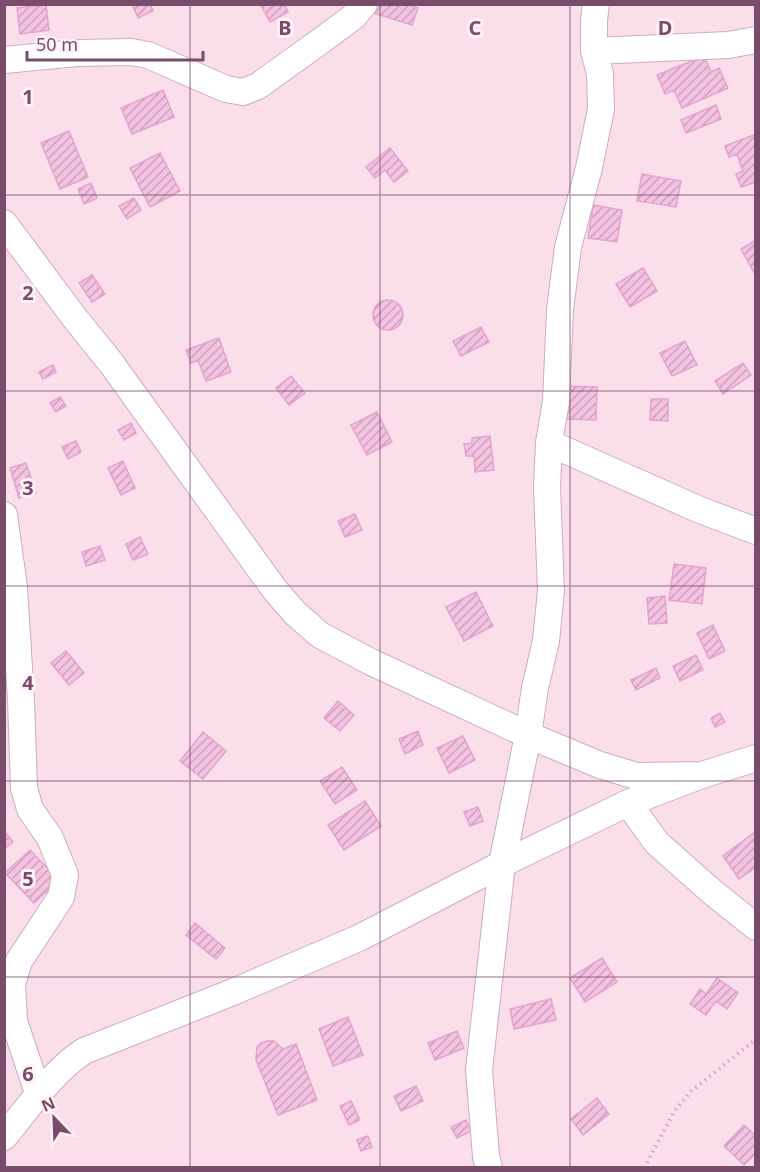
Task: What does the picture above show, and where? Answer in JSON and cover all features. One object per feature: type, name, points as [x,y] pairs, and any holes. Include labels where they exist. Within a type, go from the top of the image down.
[{"type":"street","points":[[489,1167],[486,1156],[479,1070],[502,864],[546,641],[551,591],[547,487],[549,442],[556,401],[560,310],[568,247],[589,168],[601,109],[600,74],[594,51],[596,4]]},
{"type":"street","points":[[4,60],[77,53],[132,52],[148,55],[226,89],[243,92],[258,86],[355,9]]},
{"type":"street","points":[[594,51],[728,45],[756,40]]},
{"type":"street","points":[[4,223],[111,363],[275,590],[295,613],[320,635],[371,662],[528,735],[600,765],[636,776],[702,775]]},
{"type":"street","points":[[549,442],[700,510],[756,531]]},
{"type":"street","points":[[4,515],[14,587],[24,788],[30,809],[50,838],[65,875],[61,897],[19,961],[12,984],[14,1021],[39,1096]]},
{"type":"street","points":[[4,1137],[68,1062],[84,1051],[233,992],[359,938],[502,864],[628,803],[702,775],[756,758]]},
{"type":"street","points":[[628,803],[657,843],[756,927]]},
{"type":"path","points":[[644,1167],[674,1112],[690,1092],[756,1039]]},
{"type":"shaded area","points":[[5,5],[755,5],[755,1167],[5,1167]]},
{"type":"building","points":[[132,4],[150,4],[153,11],[138,18]]},
{"type":"building","points":[[260,4],[284,4],[288,12],[270,22]]},
{"type":"building","points":[[377,4],[406,4],[418,8],[412,25],[374,13]]},
{"type":"building","points":[[46,5],[49,30],[20,34],[17,8]]},
{"type":"building","points":[[704,56],[711,72],[719,68],[728,88],[682,108],[674,90],[665,94],[657,75]]},
{"type":"building","points":[[163,90],[174,117],[132,134],[121,108]]},
{"type":"building","points":[[716,105],[721,119],[686,133],[681,120]]},
{"type":"building","points":[[69,131],[88,177],[60,189],[41,143]]},
{"type":"building","points":[[756,134],[756,182],[741,187],[736,174],[743,171],[737,154],[729,157],[725,146]]},
{"type":"building","points":[[390,148],[408,171],[394,182],[385,170],[375,178],[366,167]]},
{"type":"building","points":[[160,153],[180,191],[150,207],[130,168]]},
{"type":"building","points":[[642,174],[681,181],[676,207],[637,201]]},
{"type":"building","points":[[91,183],[97,198],[84,204],[78,189]]},
{"type":"building","points":[[134,198],[141,210],[127,219],[119,206]]},
{"type":"building","points":[[593,205],[622,210],[617,242],[588,238]]},
{"type":"building","points":[[756,240],[756,276],[741,249]]},
{"type":"building","points":[[643,268],[657,291],[630,307],[616,284]]},
{"type":"building","points":[[92,275],[105,294],[92,302],[79,283]]},
{"type":"building","points":[[388,300],[399,304],[403,315],[399,326],[388,330],[377,326],[373,315],[377,304]]},
{"type":"building","points":[[481,327],[489,342],[461,356],[453,341]]},
{"type":"building","points":[[219,338],[231,372],[206,381],[198,360],[191,363],[186,350]]},
{"type":"building","points":[[685,341],[697,365],[672,376],[660,353]]},
{"type":"building","points":[[743,363],[751,375],[723,394],[715,381]]},
{"type":"building","points":[[53,365],[56,372],[43,379],[39,372]]},
{"type":"building","points":[[291,376],[305,393],[289,405],[276,388]]},
{"type":"building","points":[[564,386],[597,387],[596,420],[562,419]]},
{"type":"building","points":[[60,397],[66,406],[56,412],[50,403]]},
{"type":"building","points":[[651,399],[668,399],[668,421],[650,420]]},
{"type":"building","points":[[377,412],[392,442],[367,455],[351,425]]},
{"type":"building","points":[[131,423],[136,433],[124,440],[118,430]]},
{"type":"building","points":[[490,436],[494,470],[475,472],[474,456],[466,456],[464,444],[472,443],[472,438]]},
{"type":"building","points":[[76,441],[81,452],[68,459],[62,447]]},
{"type":"building","points":[[123,461],[135,488],[121,495],[108,468]]},
{"type":"building","points":[[26,463],[36,493],[19,498],[10,468]]},
{"type":"building","points":[[355,514],[362,530],[345,537],[338,521]]},
{"type":"building","points":[[140,537],[148,554],[133,560],[126,544]]},
{"type":"building","points":[[100,546],[105,560],[86,566],[82,552]]},
{"type":"building","points":[[674,564],[706,568],[702,604],[669,600]]},
{"type":"building","points":[[476,592],[493,626],[464,641],[446,607]]},
{"type":"building","points":[[665,596],[667,623],[649,624],[647,598]]},
{"type":"building","points":[[713,625],[725,651],[709,659],[697,633]]},
{"type":"building","points":[[66,651],[84,673],[69,685],[51,663]]},
{"type":"building","points":[[696,655],[703,670],[680,681],[673,666]]},
{"type":"building","points":[[656,668],[660,678],[636,690],[631,680]]},
{"type":"building","points":[[338,701],[354,715],[340,731],[324,718]]},
{"type":"building","points":[[720,713],[725,722],[715,727],[711,718]]},
{"type":"building","points":[[418,731],[423,745],[405,754],[399,739]]},
{"type":"building","points":[[203,732],[226,751],[203,779],[180,761]]},
{"type":"building","points":[[463,736],[475,760],[449,773],[437,748]]},
{"type":"building","points":[[342,767],[357,790],[335,804],[320,781]]},
{"type":"building","points":[[365,801],[381,826],[344,850],[328,825]]},
{"type":"building","points":[[478,807],[483,821],[470,826],[464,812]]},
{"type":"building","points":[[4,831],[13,842],[4,849]]},
{"type":"building","points":[[755,832],[756,867],[739,879],[723,856]]},
{"type":"building","points":[[30,850],[59,880],[34,903],[5,873]]},
{"type":"building","points":[[195,923],[225,948],[216,959],[186,935]]},
{"type":"building","points":[[602,958],[617,982],[585,1002],[570,978]]},
{"type":"building","points":[[717,978],[738,993],[727,1009],[716,1001],[706,1015],[690,1004],[700,989],[706,994]]},
{"type":"building","points":[[551,999],[556,1020],[514,1029],[510,1009]]},
{"type":"building","points":[[348,1017],[363,1055],[333,1066],[319,1029]]},
{"type":"building","points":[[457,1031],[464,1048],[435,1060],[428,1043]]},
{"type":"building","points":[[267,1041],[274,1041],[283,1049],[296,1044],[317,1100],[278,1115],[256,1060],[257,1047]]},
{"type":"building","points":[[416,1086],[423,1101],[401,1111],[394,1096]]},
{"type":"building","points":[[597,1098],[609,1114],[583,1135],[571,1119]]},
{"type":"building","points":[[351,1101],[360,1120],[349,1125],[340,1106]]},
{"type":"building","points":[[466,1120],[471,1131],[457,1138],[451,1127]]},
{"type":"building","points":[[744,1125],[756,1136],[756,1153],[744,1165],[724,1146]]},
{"type":"building","points":[[368,1136],[372,1147],[361,1151],[357,1140]]}]
